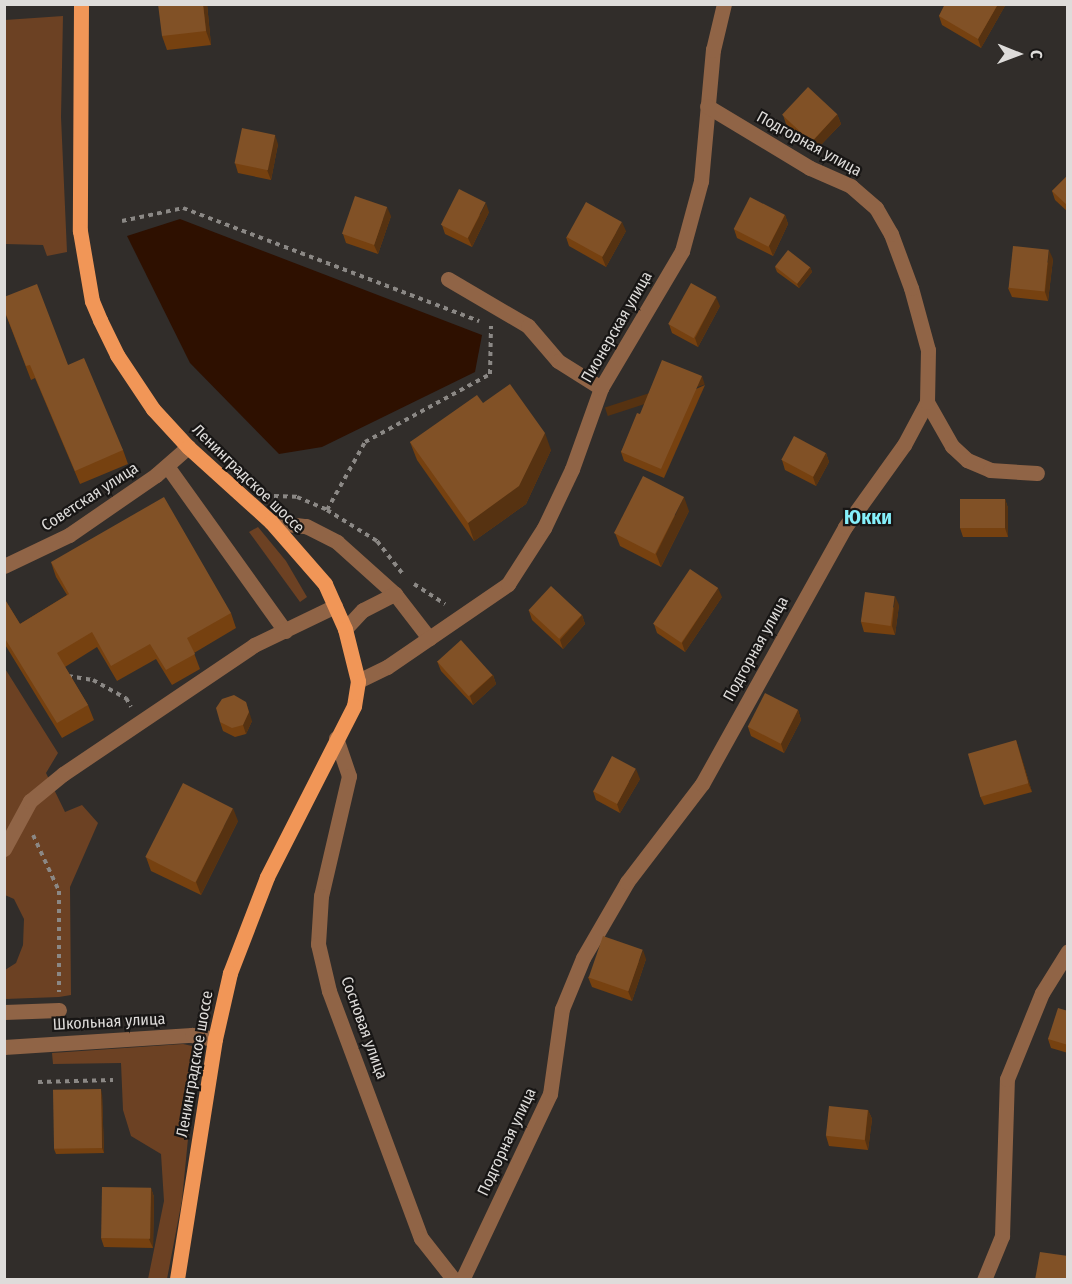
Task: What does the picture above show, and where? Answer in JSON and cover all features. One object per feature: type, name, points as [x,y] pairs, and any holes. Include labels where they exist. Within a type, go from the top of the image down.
[{"type":"main road","name":"Ленинградское шоссе","points":[[81,4],[80,231],[92,301],[117,356],[153,409],[188,447],[271,522],[325,584],[345,629],[358,681],[354,706],[267,877],[230,973],[214,1039],[177,1280]]},
{"type":"street","name":"Пионерская улица","points":[[358,681],[387,668],[508,584],[549,518],[572,469],[601,388],[682,251],[701,182],[712,50],[724,4]]},
{"type":"street","name":"Подгорная улица","points":[[462,1280],[550,1094],[562,1009],[583,958],[627,882],[702,784],[845,527],[904,446],[927,402],[928,350],[911,288],[891,234],[876,208],[851,186],[810,168],[707,106]]},
{"type":"street","points":[[448,279],[528,326],[558,362],[601,388]]},
{"type":"street","points":[[927,402],[952,446],[968,460],[990,470],[1037,473]]},
{"type":"street","name":"Советская улица","points":[[4,566],[69,535],[167,466],[188,447]]},
{"type":"street","points":[[167,466],[285,631]]},
{"type":"street","points":[[271,522],[306,526],[337,542],[395,594],[429,638]]},
{"type":"street","points":[[345,629],[363,610],[395,594]]},
{"type":"street","points":[[4,849],[30,801],[63,774],[254,645],[335,606]]},
{"type":"street","name":"Сосновая улица","points":[[336,738],[349,776],[321,896],[318,944],[329,991],[421,1238],[454,1280]]},
{"type":"street","points":[[984,1280],[1002,1236],[1007,1079],[1042,993],[1068,951]]},
{"type":"street","points":[[4,1012],[59,1010]]},
{"type":"street","name":"Школьная улица","points":[[4,1047],[192,1035],[214,1039]]},
{"type":"path","points":[[122,222],[183,207],[493,327],[490,374],[365,442],[327,510]]},
{"type":"path","points":[[60,675],[93,680],[126,698],[140,723]]},
{"type":"path","points":[[30,801],[35,844],[59,891],[59,1010]]},
{"type":"path","points":[[38,1082],[113,1080]]},
{"type":"shaded area","points":[[63,16],[61,117],[67,252],[47,256],[43,245],[5,244],[5,20]]},
{"type":"shaded area","points":[[180,219],[482,335],[475,372],[322,447],[279,454],[190,363],[127,236]]},
{"type":"shaded area","points":[[258,527],[286,561],[307,597],[300,602],[249,532]]},
{"type":"shaded area","points":[[4,667],[58,753],[46,773],[65,812],[82,805],[98,823],[70,887],[71,995],[5,999],[5,970],[16,963],[23,945],[24,919],[14,899],[5,895]]},
{"type":"shaded area","points":[[183,1044],[197,1047],[182,1200],[167,1279],[148,1279],[164,1201],[161,1154],[131,1136],[123,1110],[121,1063],[53,1064],[52,1053]]},
{"type":"building","points":[[158,4],[203,4],[206,31],[162,36]]},
{"type":"building","points":[[945,4],[998,4],[978,39],[939,16]]},
{"type":"building","points":[[808,87],[837,114],[811,142],[782,115]]},
{"type":"building","points":[[242,128],[275,135],[268,170],[235,163]]},
{"type":"building","points":[[1068,175],[1068,206],[1052,191]]},
{"type":"building","points":[[459,189],[486,203],[468,238],[441,225]]},
{"type":"building","points":[[355,196],[387,207],[374,245],[342,234]]},
{"type":"building","points":[[750,197],[785,215],[768,247],[734,229]]},
{"type":"building","points":[[586,202],[622,222],[602,257],[567,237]]},
{"type":"building","points":[[1013,246],[1049,250],[1044,292],[1009,288]]},
{"type":"building","points":[[788,250],[810,267],[797,284],[775,267]]},
{"type":"building","points":[[691,283],[716,297],[694,338],[668,324]]},
{"type":"building","points":[[37,284],[68,365],[84,358],[123,450],[75,471],[30,365],[26,366],[4,309],[4,297]]},
{"type":"building","points":[[662,360],[702,376],[661,469],[621,452],[637,413],[640,414]]},
{"type":"building","points":[[510,384],[545,433],[519,486],[468,523],[410,442],[477,395],[483,403]]},
{"type":"building","points":[[794,436],[826,453],[813,477],[781,460]]},
{"type":"building","points":[[643,476],[684,497],[655,554],[614,533]]},
{"type":"building","points":[[164,497],[231,613],[187,638],[195,654],[166,670],[150,644],[111,666],[92,632],[57,653],[88,705],[57,723],[4,637],[4,598],[20,624],[69,594],[51,562]]},
{"type":"building","points":[[960,499],[1005,499],[1005,528],[960,528]]},
{"type":"building","points":[[690,569],[718,588],[681,643],[653,624]]},
{"type":"building","points":[[551,586],[582,615],[559,639],[528,610]]},
{"type":"building","points":[[865,592],[895,596],[891,626],[861,622]]},
{"type":"building","points":[[461,640],[492,675],[469,696],[437,661]]},
{"type":"building","points":[[765,693],[798,710],[781,744],[748,727]]},
{"type":"building","points":[[234,695],[246,702],[249,712],[243,725],[232,728],[220,722],[216,708],[222,699]]},
{"type":"building","points":[[1016,740],[1028,783],[980,797],[968,754]]},
{"type":"building","points":[[612,756],[636,769],[617,804],[593,791]]},
{"type":"building","points":[[183,783],[233,808],[195,882],[145,857]]},
{"type":"building","points":[[603,936],[643,950],[628,991],[589,978]]},
{"type":"building","points":[[1058,1008],[1068,1011],[1068,1045],[1048,1039]]},
{"type":"building","points":[[101,1089],[102,1148],[54,1149],[53,1090]]},
{"type":"building","points":[[829,1106],[868,1110],[865,1140],[826,1136]]},
{"type":"building","points":[[102,1187],[151,1188],[150,1239],[101,1238]]},
{"type":"building","points":[[1040,1252],[1068,1256],[1068,1280],[1035,1280]]},
{"type":"district","name":"Юкки","points":[[868,517]]}]
